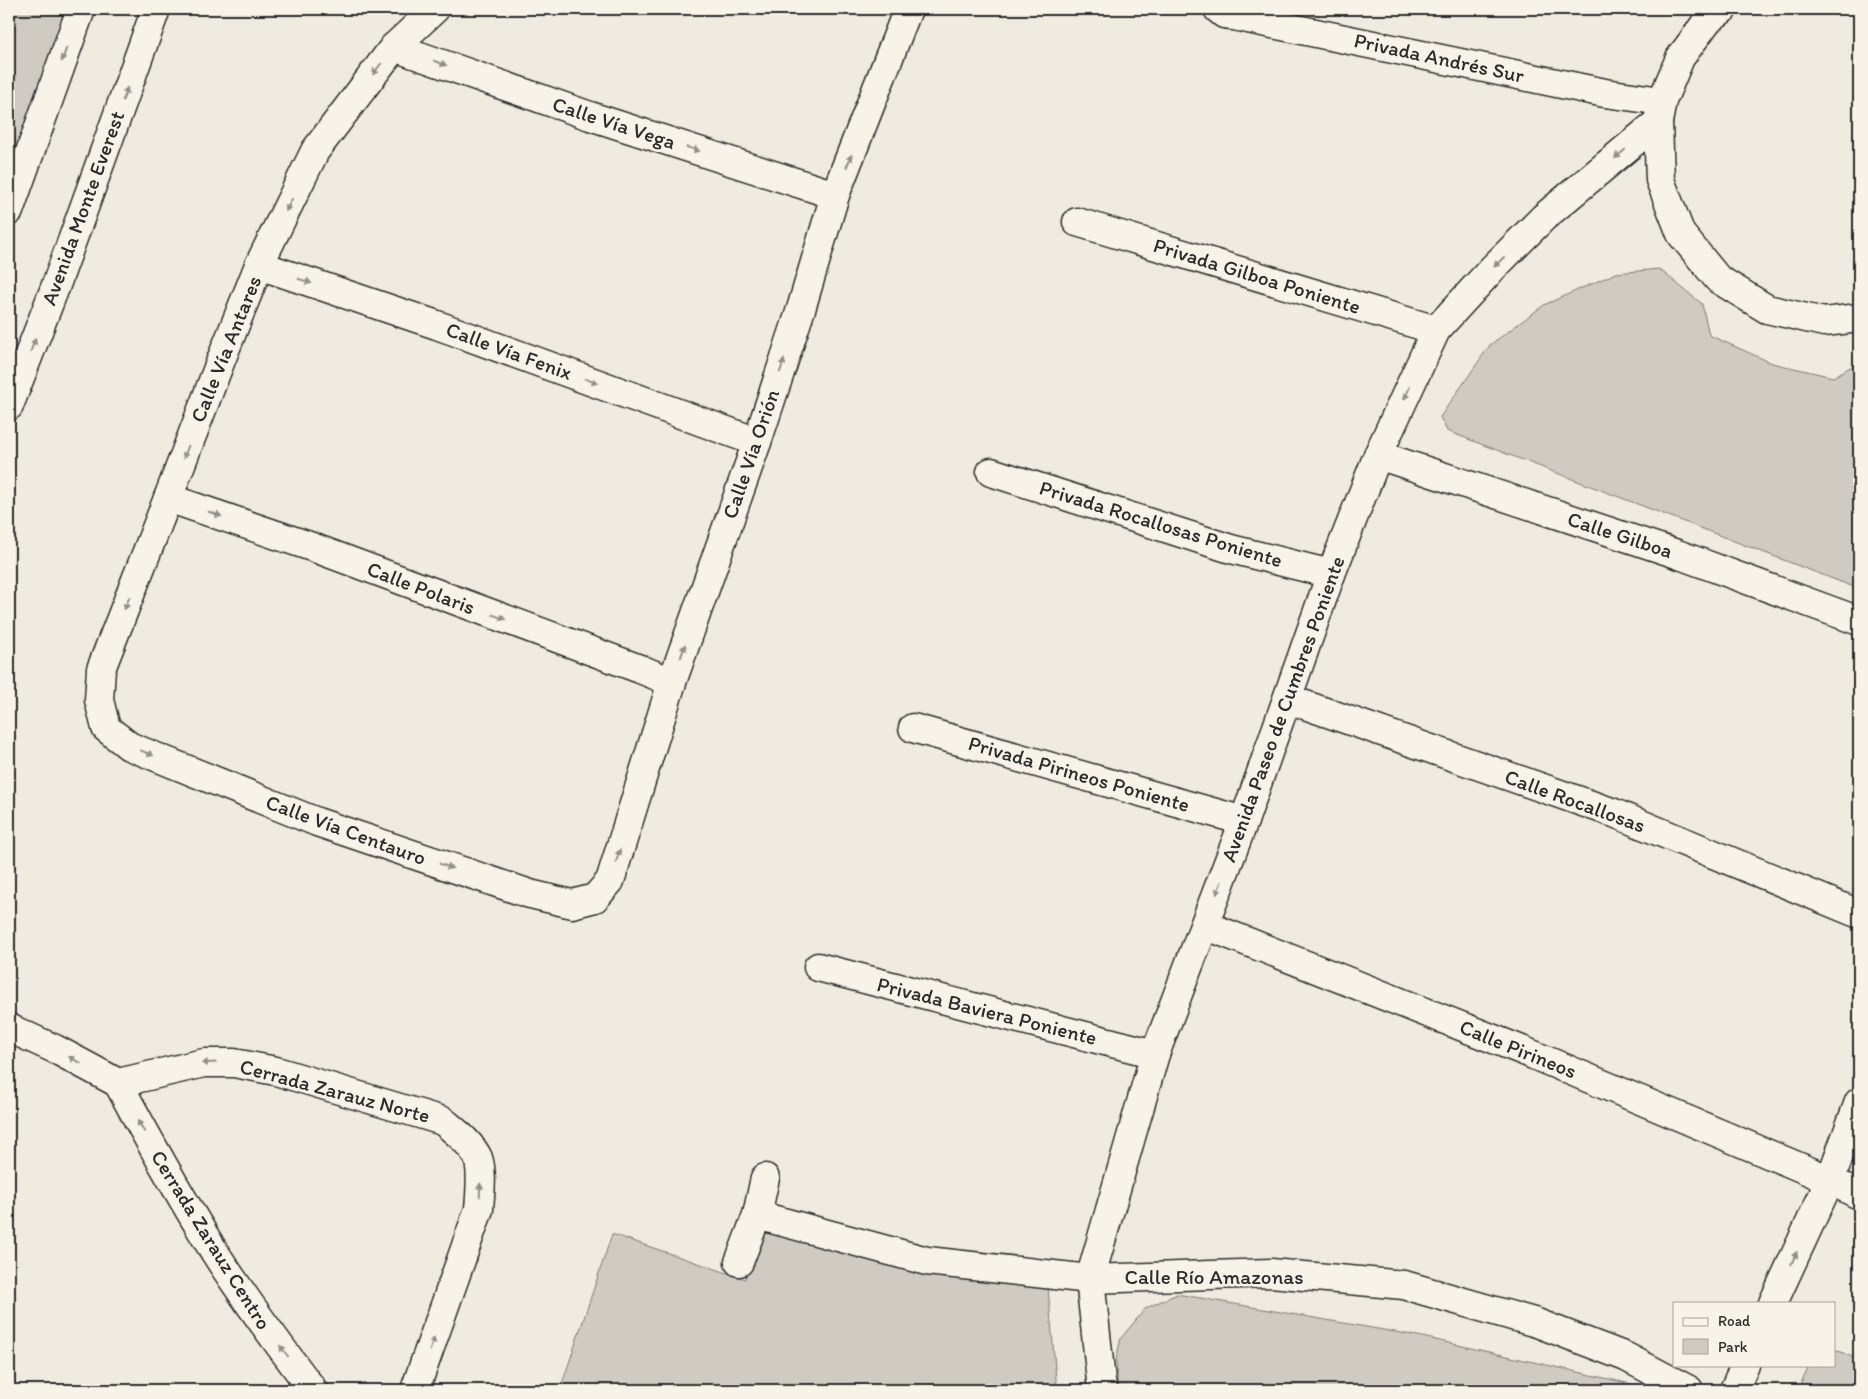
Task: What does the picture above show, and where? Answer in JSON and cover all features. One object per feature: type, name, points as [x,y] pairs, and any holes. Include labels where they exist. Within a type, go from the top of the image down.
[{"type":"street","points":[[9,211],[81,9]]},
{"type":"street","name":"Avenida Monte Everest","points":[[9,406],[56,285],[156,9]]},
{"type":"street","name":"Calle Vía Antares","points":[[106,728],[99,700],[101,669],[259,265],[315,151],[394,47],[435,9]]},
{"type":"street","name":"Calle Vía Orión","points":[[595,898],[610,881],[672,682],[757,442],[801,308],[835,195],[908,9]]},
{"type":"street","name":"Privada Andrés Sur","points":[[1218,9],[1224,14],[1605,93],[1660,112]]},
{"type":"street","points":[[1723,9],[1708,20],[1680,58],[1660,112],[1660,180],[1681,234],[1718,279],[1767,309],[1824,322],[1859,318]]},
{"type":"street","name":"Calle Vía Vega","points":[[394,47],[590,116],[835,195]]},
{"type":"street","name":"Avenida Paseo de Cumbres Poniente","points":[[1102,1390],[1090,1279],[1155,1054],[1244,821],[1331,574],[1378,455],[1436,330],[1544,217],[1660,112]]},
{"type":"street","name":"Privada Gilboa Poniente","points":[[1077,222],[1436,330]]},
{"type":"street","name":"Calle Vía Fenix","points":[[259,265],[437,325],[757,442]]},
{"type":"street","name":"Calle Gilboa","points":[[1378,455],[1677,554],[1859,620]]},
{"type":"street","name":"Privada Rocallosas Poniente","points":[[991,472],[1231,549],[1331,574]]},
{"type":"street","name":"Calle Polaris","points":[[168,498],[312,547],[672,682]]},
{"type":"street","name":"Calle Rocallosas","points":[[1288,699],[1614,813],[1859,914]]},
{"type":"street","name":"Calle Vía Centauro","points":[[106,728],[129,746],[316,822],[530,894],[572,904],[595,898]]},
{"type":"street","name":"Privada Pirineos Poniente","points":[[913,728],[1244,821]]},
{"type":"street","name":"Calle Pirineos","points":[[1205,925],[1524,1050],[1830,1180],[1859,1195]]},
{"type":"street","name":"Privada Baviera Poniente","points":[[818,967],[1155,1054]]},
{"type":"street","points":[[9,1028],[55,1049],[118,1083]]},
{"type":"street","name":"Cerrada Zarauz Norte","points":[[118,1083],[204,1063],[234,1063],[276,1071],[443,1121],[464,1139],[478,1159],[481,1187],[479,1209],[415,1390]]},
{"type":"street","name":"Cerrada Zarauz Centro","points":[[118,1083],[163,1167],[213,1249],[266,1328],[313,1390]]},
{"type":"street","points":[[1774,1302],[1830,1180],[1859,1102]]},
{"type":"street","points":[[739,1262],[757,1215],[765,1178]]},
{"type":"street","name":"Calle Río Amazonas","points":[[757,1215],[927,1261],[1090,1279],[1270,1273],[1404,1285],[1536,1323],[1626,1357],[1689,1390]]},
{"type":"street","points":[[1734,1390],[1745,1366]]},
{"type":"green space","points":[[9,9],[69,9],[9,179]]},
{"type":"green space","points":[[1659,269],[1702,304],[1709,335],[1772,363],[1833,377],[1859,362],[1859,589],[1447,431],[1440,417],[1490,345],[1544,305],[1616,273]]},
{"type":"green space","points":[[765,1220],[1048,1288],[1057,1390],[560,1390],[612,1234],[745,1279]]},
{"type":"green space","points":[[1177,1294],[1418,1336],[1631,1384],[1636,1390],[1118,1390],[1116,1360],[1121,1338],[1146,1308]]},
{"type":"green space","points":[[1836,1350],[1859,1360],[1859,1390],[1798,1390],[1809,1366],[1836,1366]]}]
